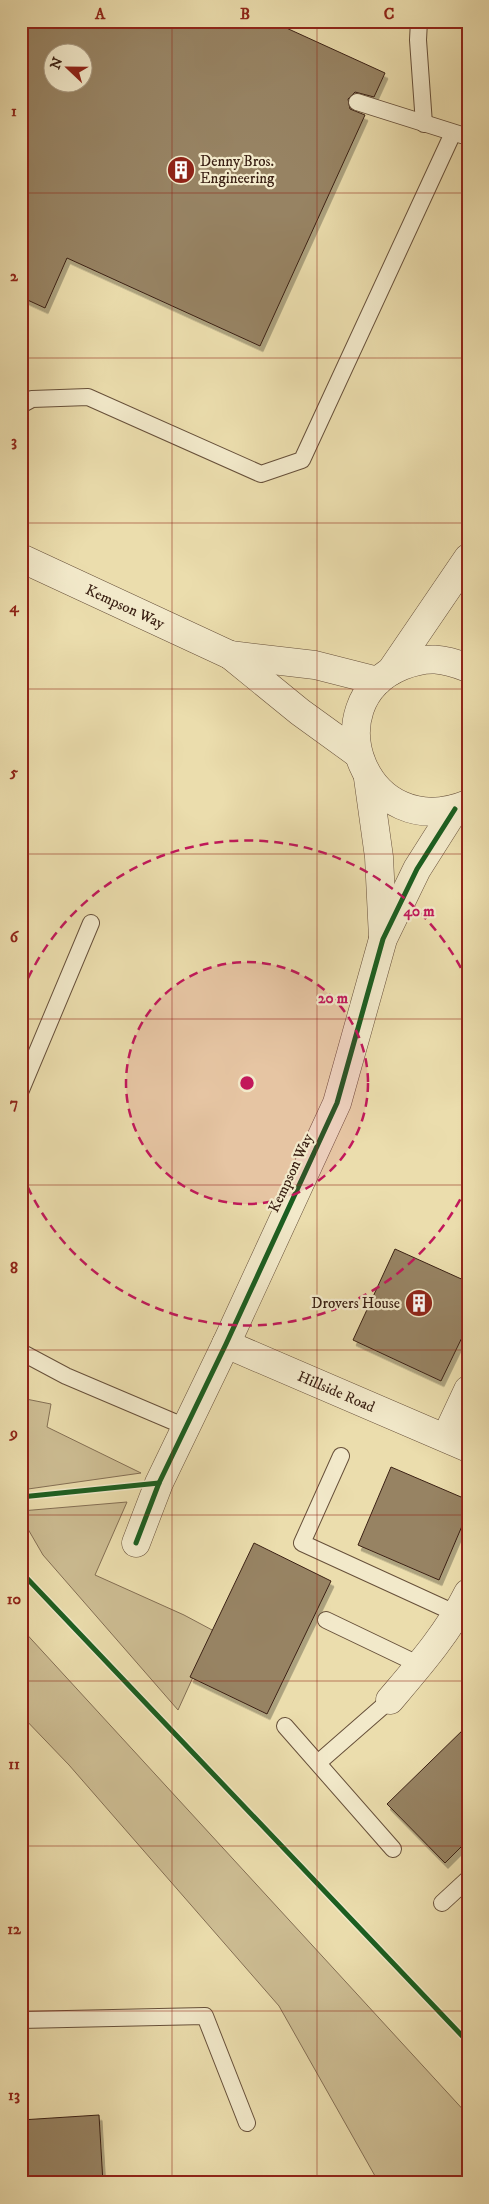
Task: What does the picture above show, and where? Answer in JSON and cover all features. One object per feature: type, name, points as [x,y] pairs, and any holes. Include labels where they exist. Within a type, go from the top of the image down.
[{"type":"street","name":"Kempson Way","points":[[21,558],[230,655],[300,712],[358,754]]},
{"type":"street","points":[[462,807],[431,813],[406,808],[385,797],[368,778],[358,754],[356,734],[358,715],[366,697],[384,676],[468,558]]},
{"type":"street","name":"Kempson Way","points":[[230,655],[315,665],[384,676]]},
{"type":"street","points":[[384,676],[419,660],[449,660],[468,668]]},
{"type":"street","name":"Kempson Way","points":[[368,778],[379,857],[383,939]]},
{"type":"street","name":"Kempson Way","points":[[136,1543],[159,1483],[226,1344],[337,1103],[383,939],[417,869],[462,807]]},
{"type":"street","name":"Hillside Road","points":[[226,1344],[457,1443],[468,1390]]},
{"type":"street","points":[[390,1700],[464,1609]]},
{"type":"lane","points":[[419,21],[418,40],[424,124]]},
{"type":"lane","points":[[21,405],[32,399],[88,397],[260,474],[302,460],[460,135],[357,102]]},
{"type":"lane","points":[[21,1090],[91,923]]},
{"type":"lane","points":[[21,1352],[66,1376],[186,1427]]},
{"type":"lane","points":[[341,1456],[302,1543],[464,1609]]},
{"type":"lane","points":[[326,1620],[420,1664]]},
{"type":"lane","points":[[319,1762],[390,1700]]},
{"type":"lane","points":[[285,1726],[319,1762],[393,1849]]},
{"type":"lane","points":[[442,1903],[468,1880]]},
{"type":"lane","points":[[21,2020],[205,2016],[247,2123]]},
{"type":"shaded area","points":[[21,1398],[51,1404],[47,1427],[141,1473],[21,1490]]},
{"type":"shaded area","points":[[127,1502],[95,1575],[184,1615],[214,1631],[178,1710],[43,1555],[21,1517],[21,1511]]},
{"type":"shaded area","points":[[21,1628],[468,2115],[468,2183],[379,2183],[279,2006],[69,1765],[21,1715]]},
{"type":"building","name":"Denny Bros. Engineering","points":[[21,21],[271,21],[385,73],[374,97],[355,92],[348,99],[350,109],[365,115],[260,346],[67,258],[45,308],[21,297]]},
{"type":"building","name":"Drovers House","points":[[395,1249],[468,1282],[468,1325],[441,1381],[353,1340]]},
{"type":"building","points":[[391,1467],[468,1500],[468,1512],[439,1580],[358,1545]]},
{"type":"building","points":[[254,1543],[331,1581],[267,1714],[190,1677]]},
{"type":"building","points":[[468,1725],[468,1840],[445,1863],[387,1804]]},
{"type":"building","points":[[99,2115],[103,2183],[21,2183],[21,2120]]},
{"type":"cycle path","points":[[136,1543],[159,1483],[226,1344],[337,1103],[383,939],[417,869],[455,809]]},
{"type":"cycle path","points":[[21,1497],[159,1483]]},
{"type":"cycle path","points":[[21,1572],[468,2042]]},
{"type":"place","name":"Denny Bros. Engineering","points":[[181,170]]},
{"type":"place","name":"Drovers House","points":[[419,1303]]}]
